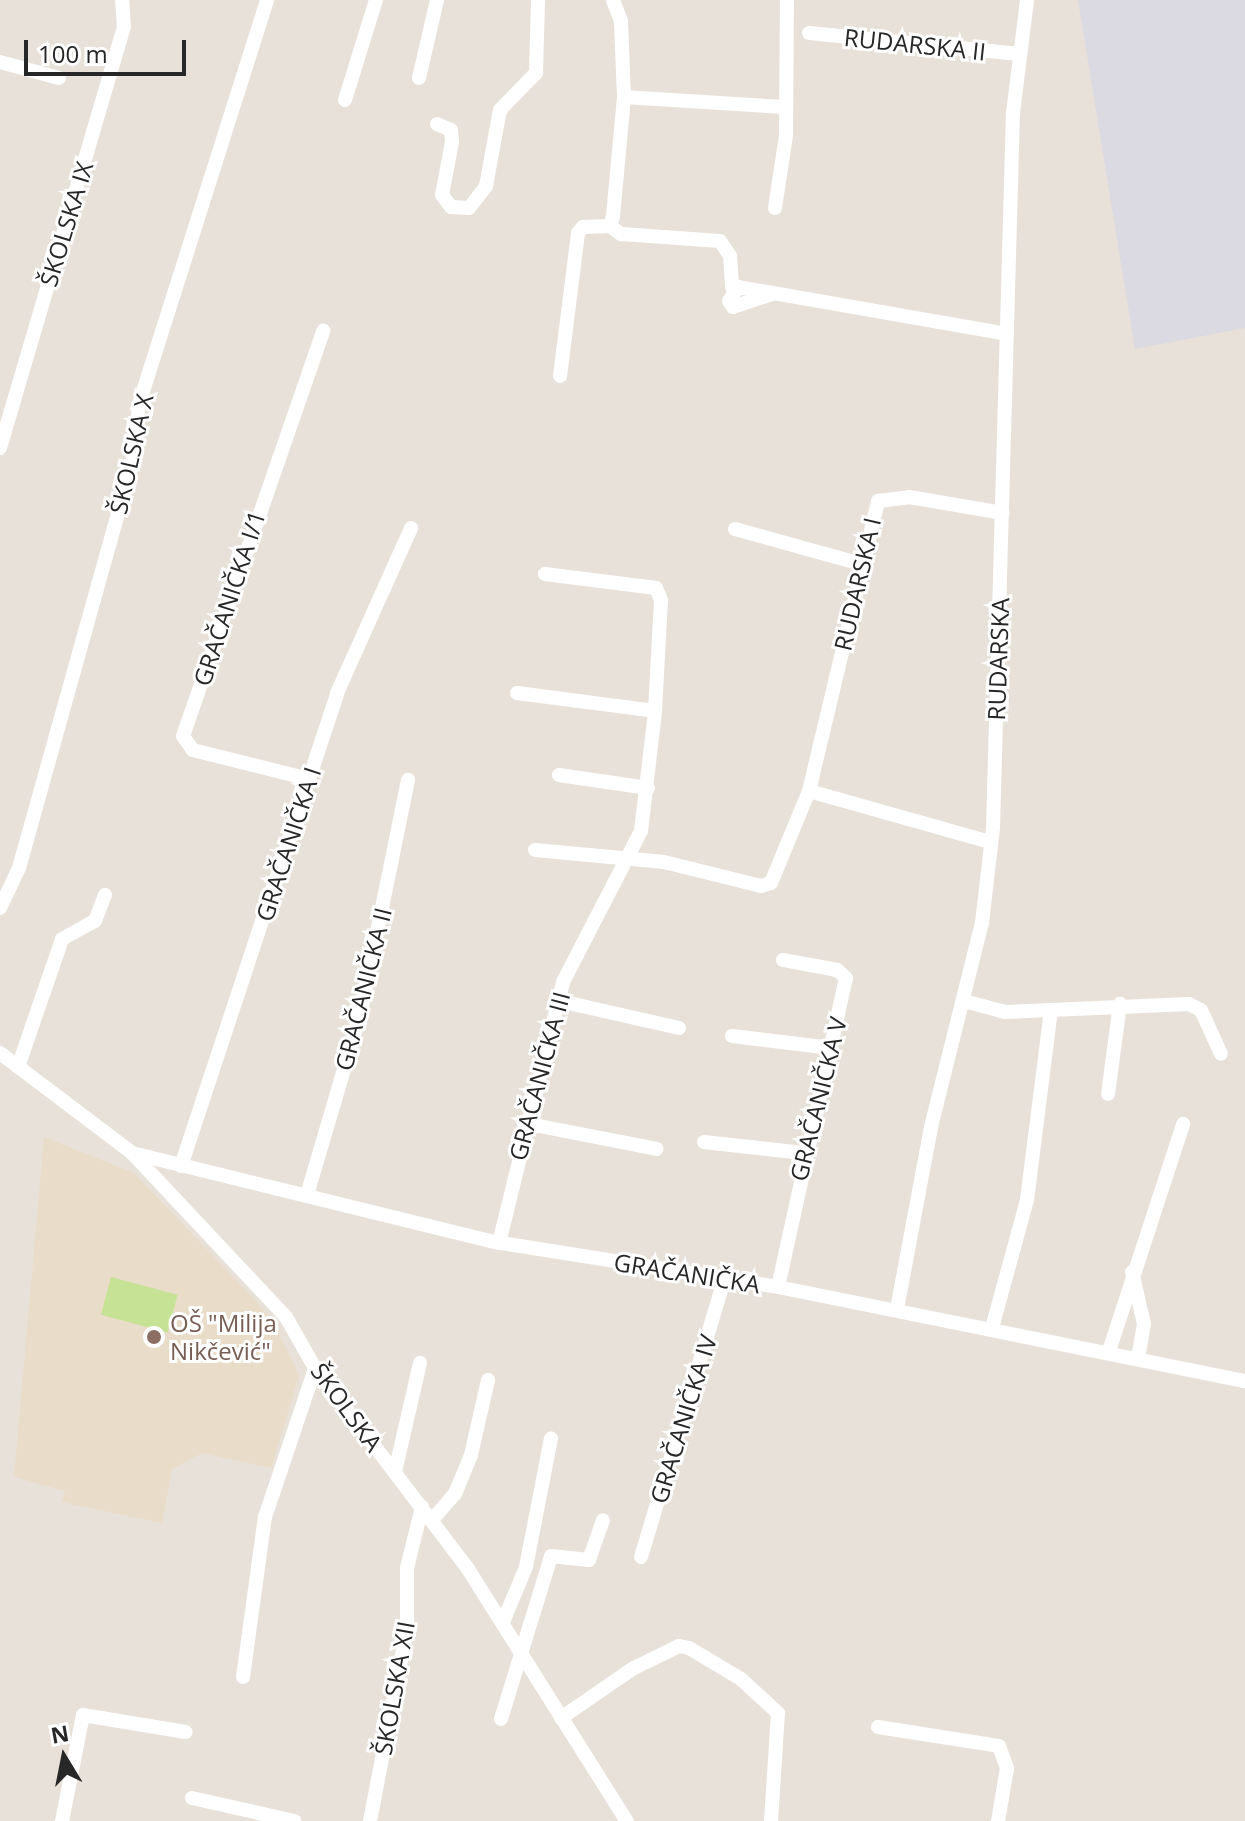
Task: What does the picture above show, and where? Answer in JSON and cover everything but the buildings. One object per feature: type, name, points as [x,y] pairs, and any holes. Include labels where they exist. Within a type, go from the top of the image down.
[{"type":"street","name":"ŠKOLSKA IX","points":[[0,448],[124,27],[122,0]]},
{"type":"street","name":"ŠKOLSKA X","points":[[0,908],[19,868],[121,500],[139,404],[267,0]]},
{"type":"street","points":[[345,100],[376,0]]},
{"type":"street","points":[[419,78],[437,0]]},
{"type":"street","points":[[437,124],[451,130],[452,142],[442,195],[451,207],[469,208],[486,186],[500,110],[536,73],[538,0]]},
{"type":"street","points":[[610,226],[624,97],[621,21],[613,0]]},
{"type":"street","points":[[775,208],[784,107],[787,0]]},
{"type":"street","name":"RUDARSKA","points":[[897,1309],[931,1127],[964,1001],[991,842],[1007,334],[1020,54],[1027,0]]},
{"type":"street","name":"RUDARSKA II","points":[[809,33],[1020,54]]},
{"type":"street","points":[[0,62],[59,78]]},
{"type":"street","points":[[624,97],[784,107]]},
{"type":"street","points":[[560,376],[578,233],[583,227],[610,226],[621,234],[720,241],[730,256],[732,288],[1007,334]]},
{"type":"street","name":"GRAČANIČKA I/1","points":[[309,779],[193,750],[183,736],[323,331]]},
{"type":"street","name":"RUDARSKA I","points":[[629,860],[771,883],[809,791],[878,501],[909,497],[1003,513]]},
{"type":"street","name":"GRAČANIČKA I","points":[[181,1166],[337,693],[411,528]]},
{"type":"street","points":[[735,529],[861,564]]},
{"type":"street","name":"GRAČANIČKA III","points":[[499,1243],[524,1123],[563,982],[629,860],[648,788],[655,711],[659,593],[649,585],[545,574]]},
{"type":"street","points":[[517,693],[655,711]]},
{"type":"street","points":[[559,775],[648,788]]},
{"type":"street","name":"GRAČANIČKA II","points":[[307,1195],[361,1011],[408,780]]},
{"type":"street","points":[[809,791],[991,842]]},
{"type":"street","points":[[535,850],[629,860]]},
{"type":"street","points":[[18,1067],[62,939],[95,921],[105,895]]},
{"type":"street","name":"GRAČANIČKA V","points":[[778,1287],[803,1153],[831,1048],[845,974],[783,960]]},
{"type":"street","points":[[560,1001],[679,1028]]},
{"type":"street","points":[[964,1001],[1005,1012],[1173,1002],[1201,1010],[1221,1054]]},
{"type":"street","points":[[1108,1094],[1120,1004]]},
{"type":"street","points":[[992,1328],[1027,1200],[1051,1011]]},
{"type":"street","points":[[732,1036],[831,1048]]},
{"type":"street","name":"ŠKOLSKA","points":[[0,1053],[132,1153],[243,1265],[286,1317],[315,1368],[432,1520],[503,1622],[621,1817]]},
{"type":"street","points":[[524,1123],[656,1149]]},
{"type":"street","points":[[1109,1351],[1132,1272],[1183,1124]]},
{"type":"street","points":[[704,1142],[803,1153]]},
{"type":"street","name":"GRAČANIČKA","points":[[132,1153],[499,1243],[897,1309],[1245,1381]]},
{"type":"street","points":[[1132,1272],[1144,1324],[1138,1357]]},
{"type":"street","name":"GRAČANIČKA IV","points":[[641,1557],[724,1280]]},
{"type":"street","points":[[395,1472],[420,1363]]},
{"type":"street","points":[[243,1677],[265,1517],[315,1368]]},
{"type":"street","points":[[432,1520],[455,1494],[471,1455],[488,1380]]},
{"type":"street","points":[[503,1622],[526,1567],[551,1438]]},
{"type":"street","name":"ŠKOLSKA XII","points":[[370,1821],[407,1628],[407,1568],[422,1507]]},
{"type":"street","points":[[501,1719],[518,1650],[553,1553],[589,1560],[603,1520]]},
{"type":"street","points":[[561,1718],[632,1669],[679,1646],[689,1648],[741,1679],[778,1713],[771,1821]]},
{"type":"street","points":[[62,1821],[83,1715],[186,1732]]},
{"type":"street","points":[[878,1727],[993,1741],[1007,1768],[998,1821]]},
{"type":"street","points":[[192,1798],[294,1821]]},
{"type":"shaded area","points":[[1078,0],[1245,0],[1245,328],[1135,349]]},
{"type":"shaded area","name":"OŠ \"Milija Nikčević\"","points":[[44,1137],[134,1173],[255,1300],[277,1328],[299,1376],[271,1468],[202,1453],[172,1469],[162,1523],[62,1502],[65,1491],[14,1477]]},
{"type":"green space","points":[[111,1277],[178,1295],[168,1333],[101,1315]]},
{"type":"place","name":"OŠ \"Milija Nikčević\"","points":[[154,1337]]}]
